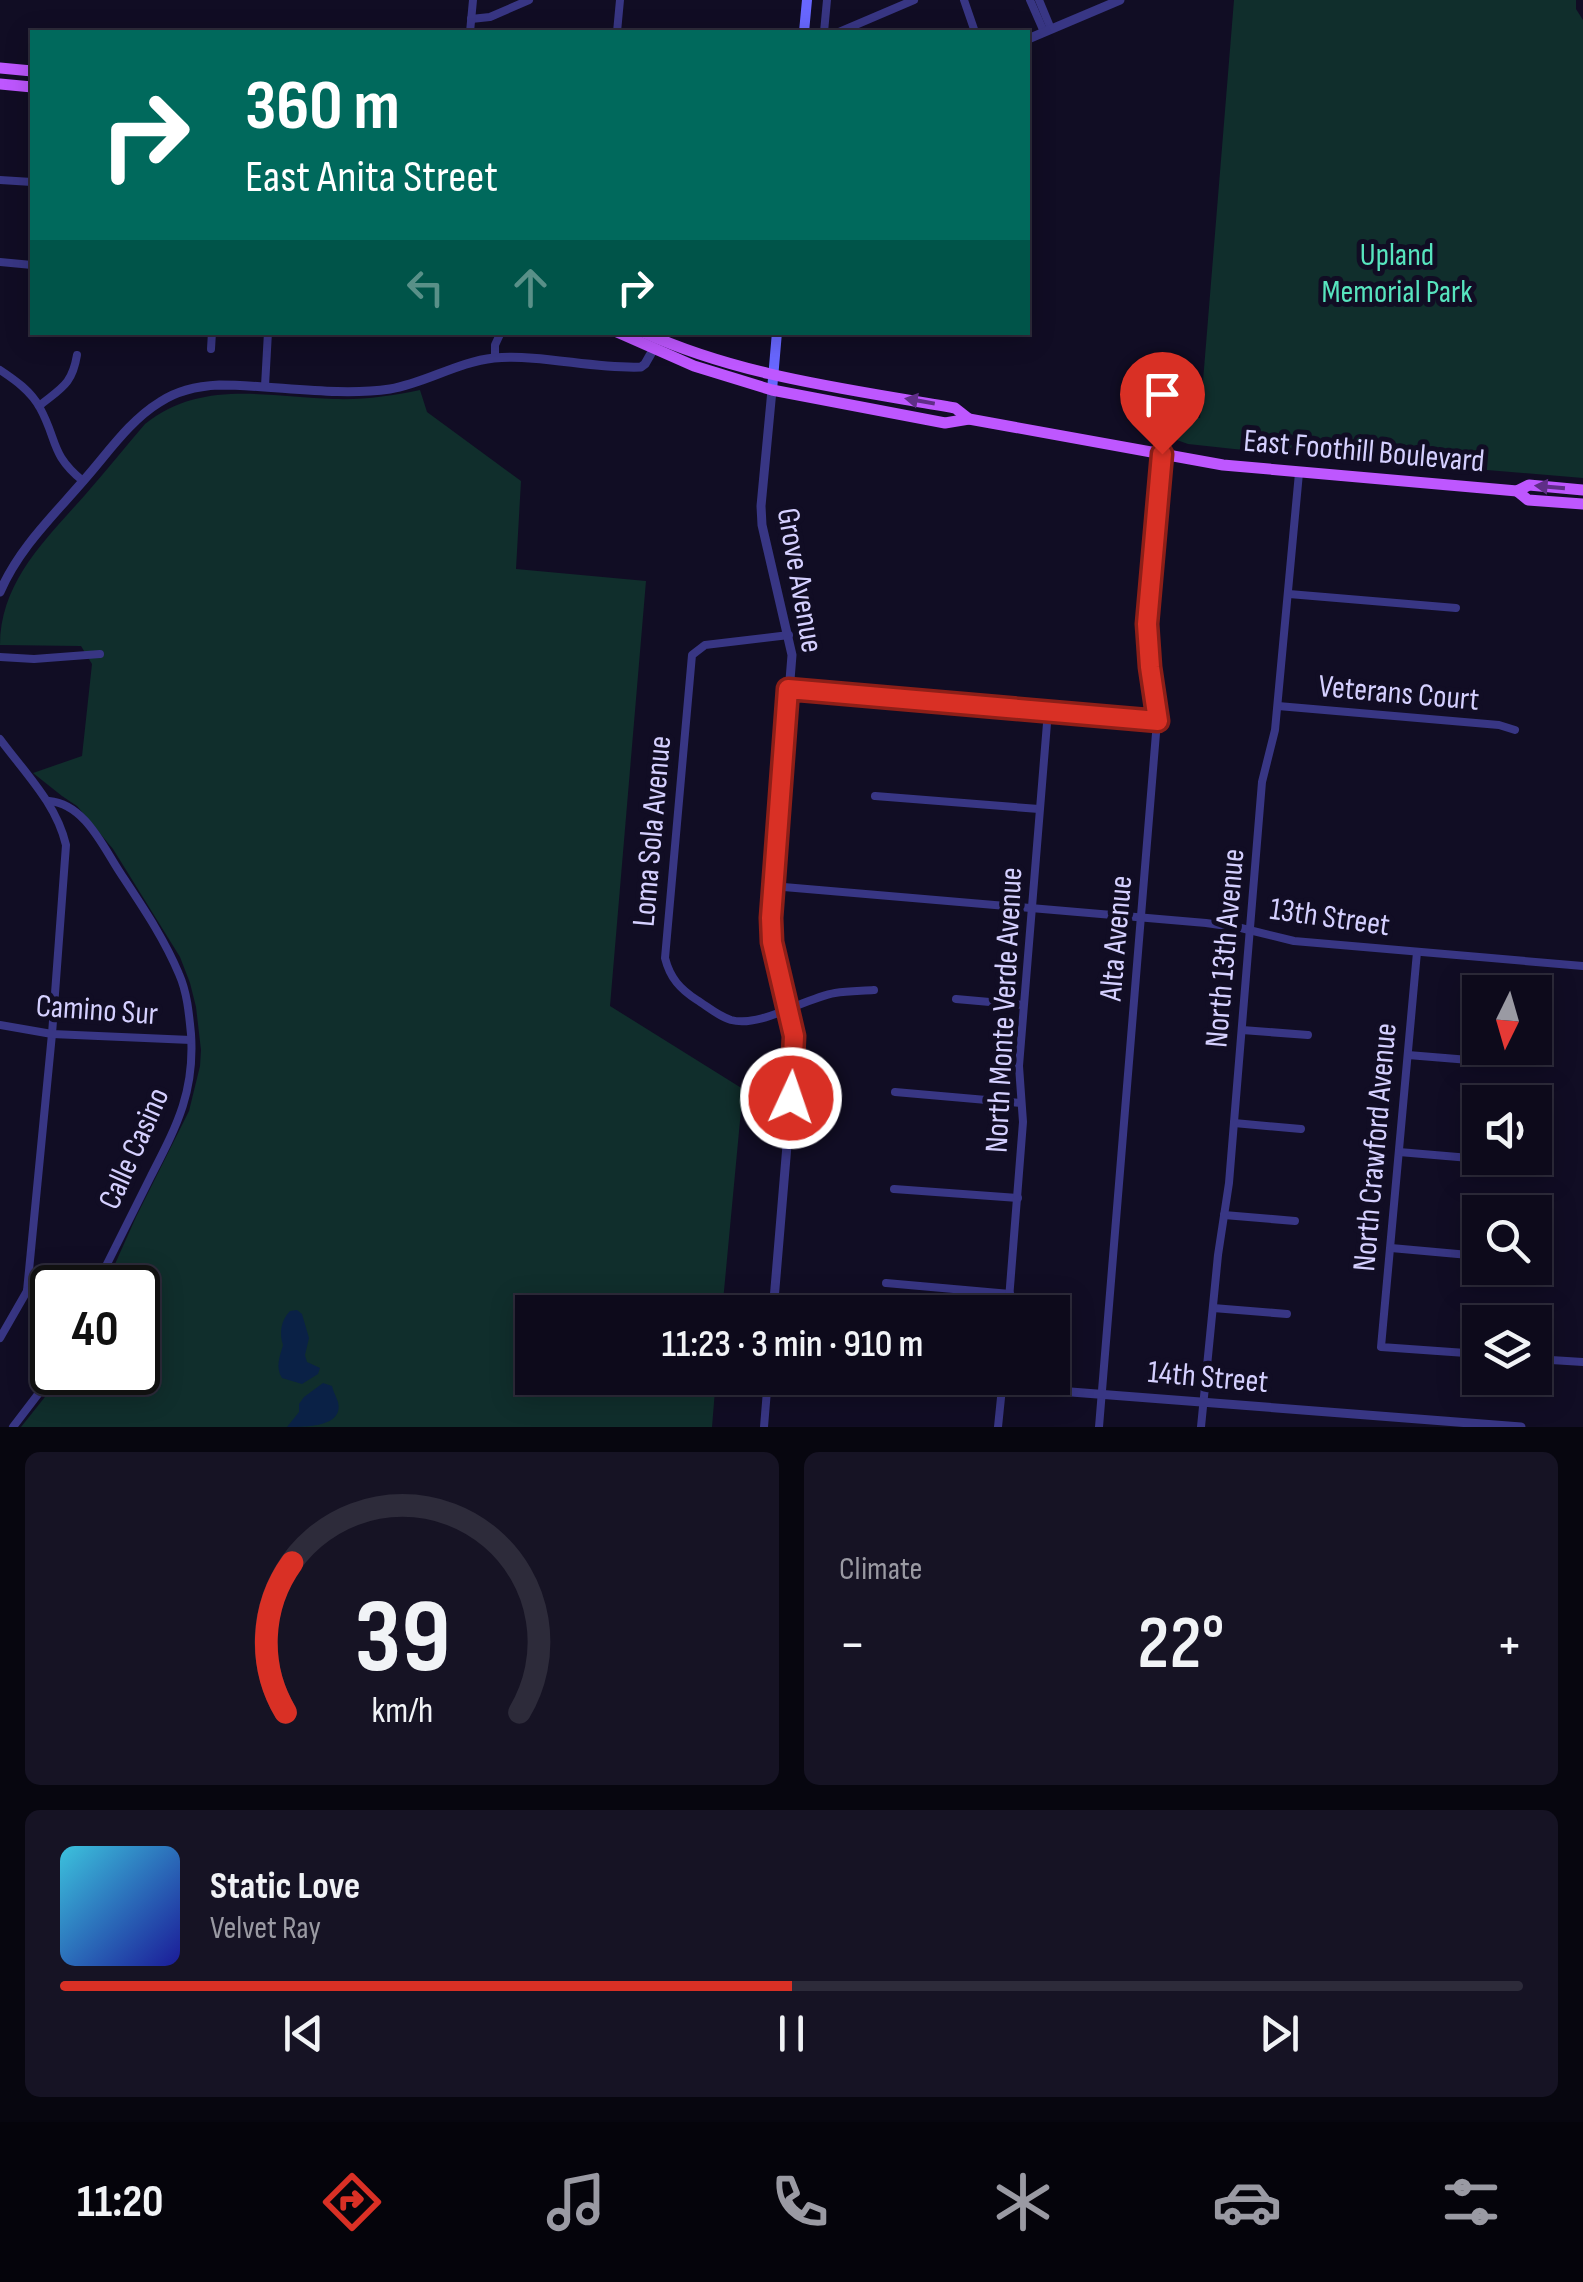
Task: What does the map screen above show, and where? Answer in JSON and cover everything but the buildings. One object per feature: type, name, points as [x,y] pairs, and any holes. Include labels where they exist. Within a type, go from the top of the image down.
[{"type":"main road","points":[[804,30],[807,0]]},
{"type":"main road","points":[[0,68],[30,71]]},
{"type":"main road","points":[[0,84],[30,87]]},
{"type":"main road","name":"East Foothill Boulevard","points":[[623,335],[728,378],[945,423],[969,419],[1224,465],[1298,473],[1518,491],[1529,485],[1583,490]]},
{"type":"main road","name":"East Foothill Boulevard","points":[[651,335],[730,365],[955,408],[969,419]]},
{"type":"main road","name":"Grove Avenue","points":[[772,390],[777,335]]},
{"type":"main road","name":"East Foothill Boulevard","points":[[1518,491],[1528,500],[1583,504]]},
{"type":"street","points":[[470,30],[473,0]]},
{"type":"street","points":[[471,20],[490,18],[529,0]]},
{"type":"street","points":[[617,30],[620,0]]},
{"type":"street","points":[[824,30],[827,0]]},
{"type":"street","points":[[843,30],[898,3],[914,0]]},
{"type":"street","points":[[964,0],[974,30]]},
{"type":"street","points":[[1030,0],[1048,31]]},
{"type":"street","points":[[1039,0],[1048,31]]},
{"type":"street","points":[[1030,39],[1120,0]]},
{"type":"street","points":[[0,180],[30,182]]},
{"type":"street","points":[[0,262],[30,264]]},
{"type":"street","points":[[211,349],[212,335]]},
{"type":"street","points":[[266,386],[268,335]]},
{"type":"street","points":[[495,358],[500,335]]},
{"type":"street","points":[[0,592],[30,542],[83,481],[137,420],[172,395],[203,386],[387,390],[464,364],[495,358],[635,367],[645,364],[653,350]]},
{"type":"street","points":[[40,406],[74,374],[77,355]]},
{"type":"street","points":[[1,373],[23,386],[40,406],[58,454],[83,481]]},
{"type":"street","name":"Grove Avenue","points":[[772,390],[762,525],[792,658],[772,886],[772,942],[794,1036],[775,1295]]},
{"type":"street","name":"Alta Avenue","points":[[1099,1427],[1158,721],[1147,624],[1162,454]]},
{"type":"street","name":"North 13th Avenue","points":[[1201,1427],[1234,1123],[1262,782],[1278,706],[1298,473]]},
{"type":"street","points":[[1289,594],[1456,608]]},
{"type":"street","name":"Loma Sola Avenue","points":[[788,1008],[752,1020],[733,1021],[674,982],[665,958],[692,655],[705,645],[789,635]]},
{"type":"street","points":[[0,657],[100,654]]},
{"type":"street","points":[[788,689],[1158,721]]},
{"type":"street","name":"Veterans Court","points":[[1278,706],[1499,725],[1516,730]]},
{"type":"street","name":"North Monte Verde Avenue","points":[[1010,1294],[1023,1122],[1018,1066],[1048,711]]},
{"type":"street","points":[[0,739],[49,801],[66,845],[28,1291],[0,1338]]},
{"type":"street","points":[[875,796],[1039,810]]},
{"type":"street","name":"Calle Casino","points":[[49,801],[71,806],[86,822],[152,922],[180,977],[190,1019],[193,1058],[180,1115],[106,1265]]},
{"type":"street","name":"13th Street","points":[[772,886],[1206,923],[1294,941],[1583,966]]},
{"type":"street","name":"North Crawford Avenue","points":[[1417,952],[1381,1346],[1462,1353]]},
{"type":"street","points":[[788,1008],[834,993],[874,990]]},
{"type":"street","points":[[956,1000],[1024,1005]]},
{"type":"street","name":"Camino Sur","points":[[0,1025],[52,1034],[191,1040]]},
{"type":"street","points":[[1242,1030],[1308,1035]]},
{"type":"street","points":[[1408,1055],[1462,1059]]},
{"type":"street","points":[[895,1092],[1021,1103]]},
{"type":"street","points":[[1234,1123],[1301,1128]]},
{"type":"street","points":[[1399,1152],[1462,1158]]},
{"type":"street","points":[[894,1189],[1018,1198]]},
{"type":"street","points":[[1224,1215],[1294,1221]]},
{"type":"street","points":[[1390,1248],[1462,1254]]},
{"type":"street","points":[[886,1284],[1010,1294]]},
{"type":"street","points":[[1213,1308],[1287,1314]]},
{"type":"street","points":[[1552,1359],[1583,1362]]},
{"type":"street","name":"14th Street","points":[[1070,1389],[1517,1427]]},
{"type":"street","points":[[14,1427],[38,1395]]},
{"type":"street","points":[[764,1427],[767,1395]]},
{"type":"street","points":[[998,1427],[1001,1395]]},
{"type":"green space","name":"Upland Memorial Park","points":[[1234,0],[1576,0],[1583,20],[1583,478],[1234,449],[1174,439],[1180,415],[1200,418]]},
{"type":"green space","points":[[420,390],[427,412],[521,481],[516,569],[646,581],[610,1006],[743,1089],[724,1295],[515,1295],[515,1395],[715,1395],[712,1427],[21,1427],[46,1395],[160,1395],[160,1265],[115,1264],[189,1111],[201,1050],[196,1007],[180,957],[113,849],[77,806],[33,773],[82,756],[92,664],[81,646],[0,645],[8,601],[41,545],[145,424],[166,410],[189,401],[236,394],[377,397]]},
{"type":"water","points":[[290,1311],[302,1314],[309,1338],[307,1362],[320,1368],[318,1374],[302,1384],[282,1378],[278,1366],[283,1323]]},
{"type":"water","points":[[323,1383],[332,1386],[338,1410],[335,1416],[322,1424],[287,1427],[299,1412],[304,1397]]},
{"type":"route","points":[[791,1098],[794,1036],[772,942],[771,918],[788,689],[1158,721],[1147,624],[1162,454]]}]
